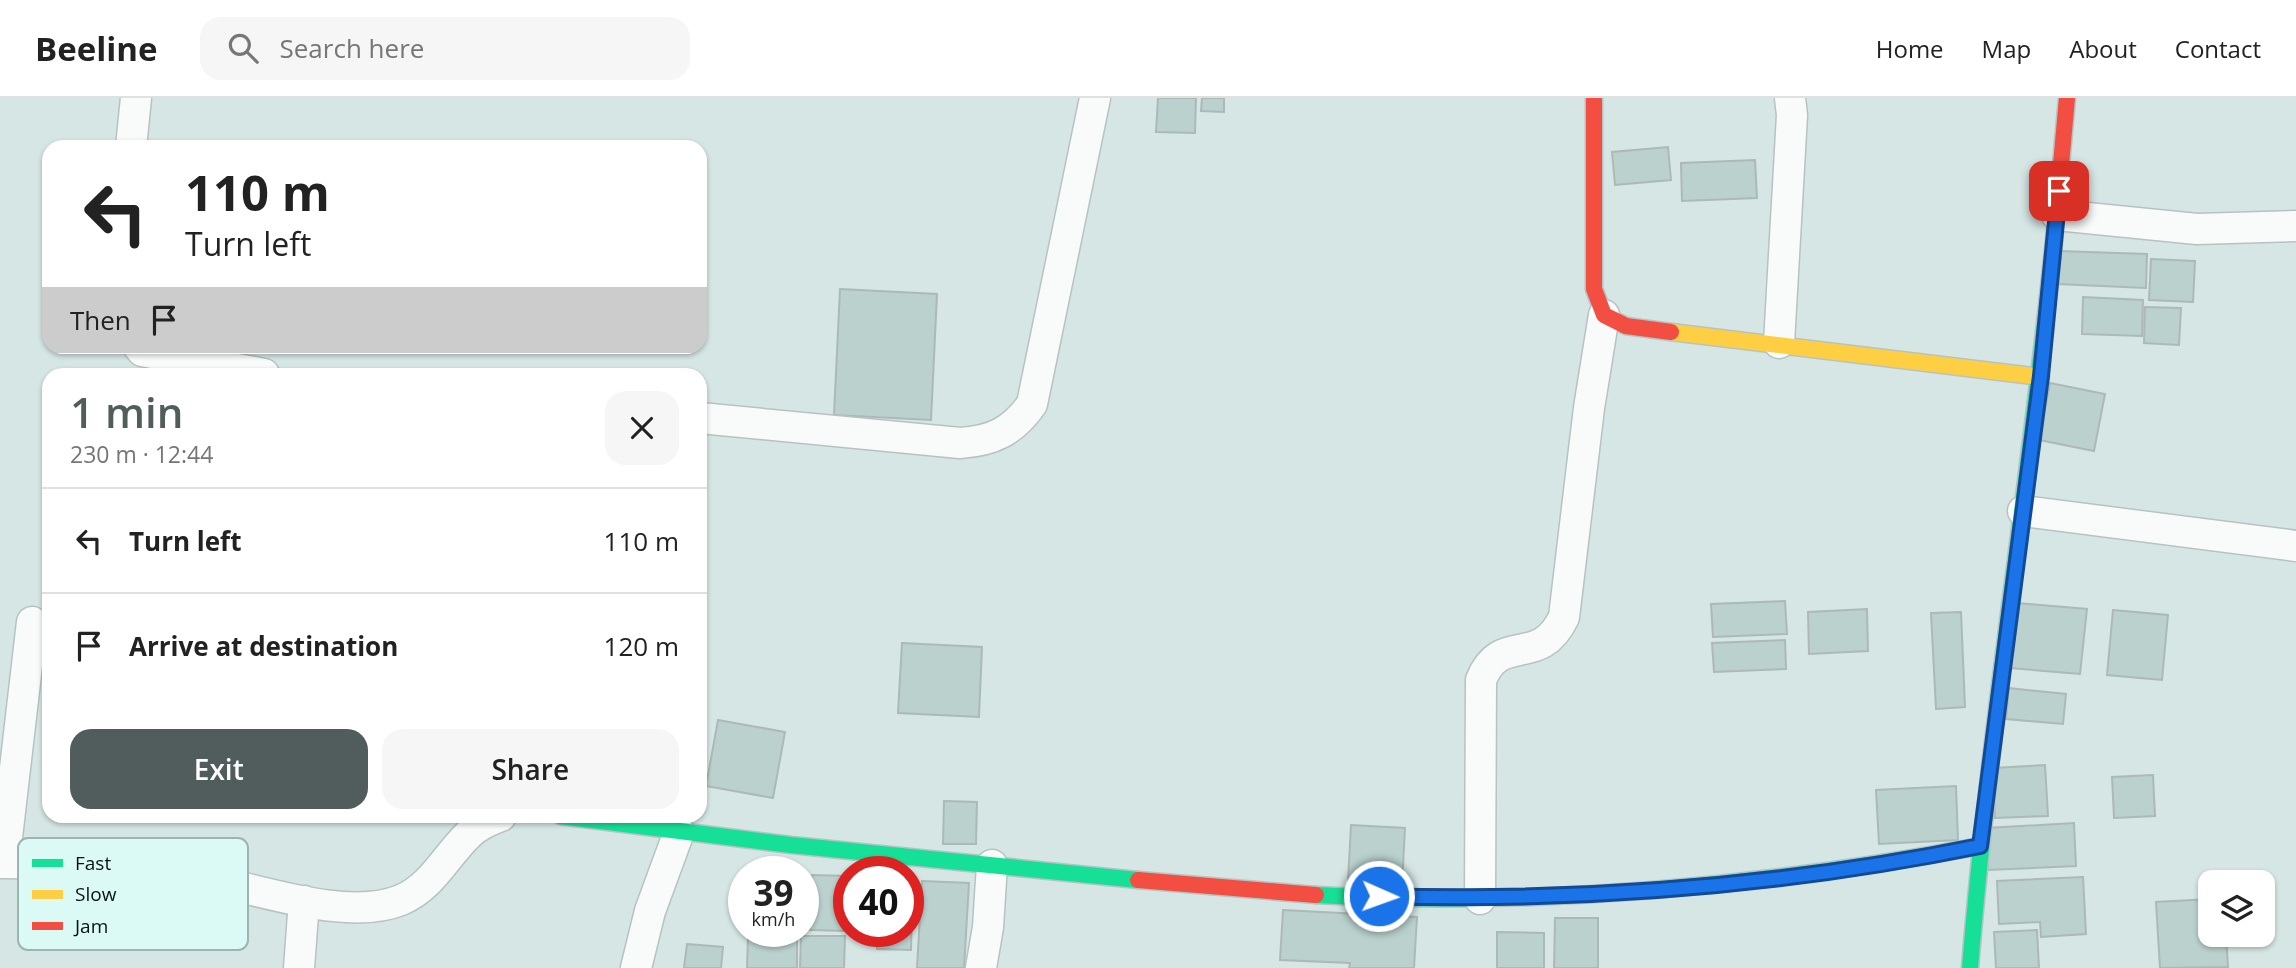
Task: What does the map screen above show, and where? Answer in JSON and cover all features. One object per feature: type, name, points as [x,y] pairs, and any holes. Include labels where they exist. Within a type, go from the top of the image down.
[{"type":"street","points":[[132,140],[136,98]]},
{"type":"street","points":[[707,419],[960,443],[986,442],[1017,425],[1032,404],[1095,98]]},
{"type":"street","points":[[1480,899],[1481,680],[1489,662],[1502,653],[1541,645],[1556,633],[1564,617],[1589,408],[1604,315],[1594,289],[1594,98]]},
{"type":"street","points":[[1779,343],[1792,115],[1790,98]]},
{"type":"street","points":[[1970,968],[1980,846],[2041,376],[2067,98]]},
{"type":"street","points":[[2057,215],[2197,229],[2296,226]]},
{"type":"street","points":[[1604,315],[1626,326],[2041,376]]},
{"type":"street","points":[[154,354],[225,368]]},
{"type":"street","points":[[2023,511],[2296,546]]},
{"type":"street","points":[[2,863],[32,622]]},
{"type":"street","points":[[248,887],[304,901],[359,908],[400,900],[425,886],[470,832],[487,823]]},
{"type":"street","points":[[626,823],[679,832],[1255,890],[1480,899],[1732,884],[1874,868],[1980,846]]},
{"type":"street","points":[[636,968],[650,911],[679,832]]},
{"type":"street","points":[[981,968],[988,927],[992,865]]},
{"type":"street","points":[[299,968],[304,901]]},
{"type":"building","points":[[1158,98],[1196,98],[1195,133],[1156,132]]},
{"type":"building","points":[[1202,98],[1224,98],[1224,112],[1201,111]]},
{"type":"building","points":[[1668,147],[1671,180],[1615,185],[1612,152]]},
{"type":"building","points":[[1755,160],[1757,198],[1682,201],[1681,163]]},
{"type":"building","points":[[2059,251],[2147,254],[2146,288],[2057,284]]},
{"type":"building","points":[[2151,259],[2195,261],[2193,302],[2149,300]]},
{"type":"building","points":[[840,289],[937,294],[931,420],[834,415]]},
{"type":"building","points":[[2083,297],[2143,300],[2142,336],[2082,334]]},
{"type":"building","points":[[2145,307],[2181,308],[2179,345],[2144,343]]},
{"type":"building","points":[[2050,383],[2105,394],[2094,451],[2039,440]]},
{"type":"building","points":[[1785,601],[1787,634],[1713,637],[1711,604]]},
{"type":"building","points":[[2016,603],[2087,609],[2080,674],[2010,668]]},
{"type":"building","points":[[1867,609],[1868,651],[1809,654],[1808,612]]},
{"type":"building","points":[[2113,610],[2168,615],[2162,680],[2107,675]]},
{"type":"building","points":[[1961,612],[1965,707],[1936,709],[1931,613]]},
{"type":"building","points":[[1785,640],[1786,669],[1714,672],[1712,643]]},
{"type":"building","points":[[902,643],[982,647],[979,717],[898,713]]},
{"type":"building","points":[[2009,688],[2066,694],[2063,724],[2006,719]]},
{"type":"building","points":[[718,720],[785,732],[773,798],[707,786]]},
{"type":"building","points":[[2045,765],[2048,816],[1995,818],[1993,768]]},
{"type":"building","points":[[2153,775],[2155,816],[2114,818],[2112,777]]},
{"type":"building","points":[[1956,786],[1958,840],[1879,844],[1876,790]]},
{"type":"building","points":[[944,801],[977,802],[976,844],[943,844]]},
{"type":"building","points":[[2074,823],[2076,866],[1988,870],[1986,828]]},
{"type":"building","points":[[1351,825],[1405,828],[1402,884],[1348,881]]},
{"type":"building","points":[[819,875],[833,876],[833,931],[819,930]]},
{"type":"building","points":[[2083,877],[2086,934],[2041,937],[2040,922],[1999,924],[1997,881]]},
{"type":"building","points":[[924,881],[969,883],[964,968],[917,968],[918,947],[924,947]]},
{"type":"building","points":[[2198,900],[2198,947],[2227,947],[2228,967],[2160,968],[2156,902]]},
{"type":"building","points":[[1283,910],[1417,917],[1414,968],[1349,968],[1350,963],[1280,960]]},
{"type":"building","points":[[1555,918],[1598,918],[1598,968],[1554,968]]},
{"type":"building","points":[[2037,930],[2039,968],[1996,968],[1994,932]]},
{"type":"building","points":[[1497,932],[1544,933],[1544,968],[1497,968]]},
{"type":"building","points":[[819,936],[833,936],[833,947],[845,947],[844,968],[800,968],[801,947],[819,947]]},
{"type":"building","points":[[687,944],[723,947],[721,968],[684,968]]},
{"type":"building","points":[[748,947],[797,947],[797,968],[747,968]]},
{"type":"building","points":[[877,947],[911,947],[911,950]]},
{"type":"traffic: fast","points":[[1970,968],[1988,781],[2056,220]]},
{"type":"traffic: fast","points":[[616,823],[791,845],[1138,880]]},
{"type":"traffic: fast","points":[[1316,895],[1483,898],[1650,890],[1815,873],[1980,846]]},
{"type":"traffic: slow","points":[[1671,332],[2041,377]]},
{"type":"traffic: jam","points":[[1594,98],[1594,289],[1604,315],[1626,326],[1671,332]]},
{"type":"traffic: jam","points":[[2056,220],[2067,98]]},
{"type":"traffic: jam","points":[[1138,880],[1316,895]]},
{"type":"route","points":[[1379,896],[1480,899],[1732,884],[1874,868],[1980,846],[2041,376],[2059,191]]}]
